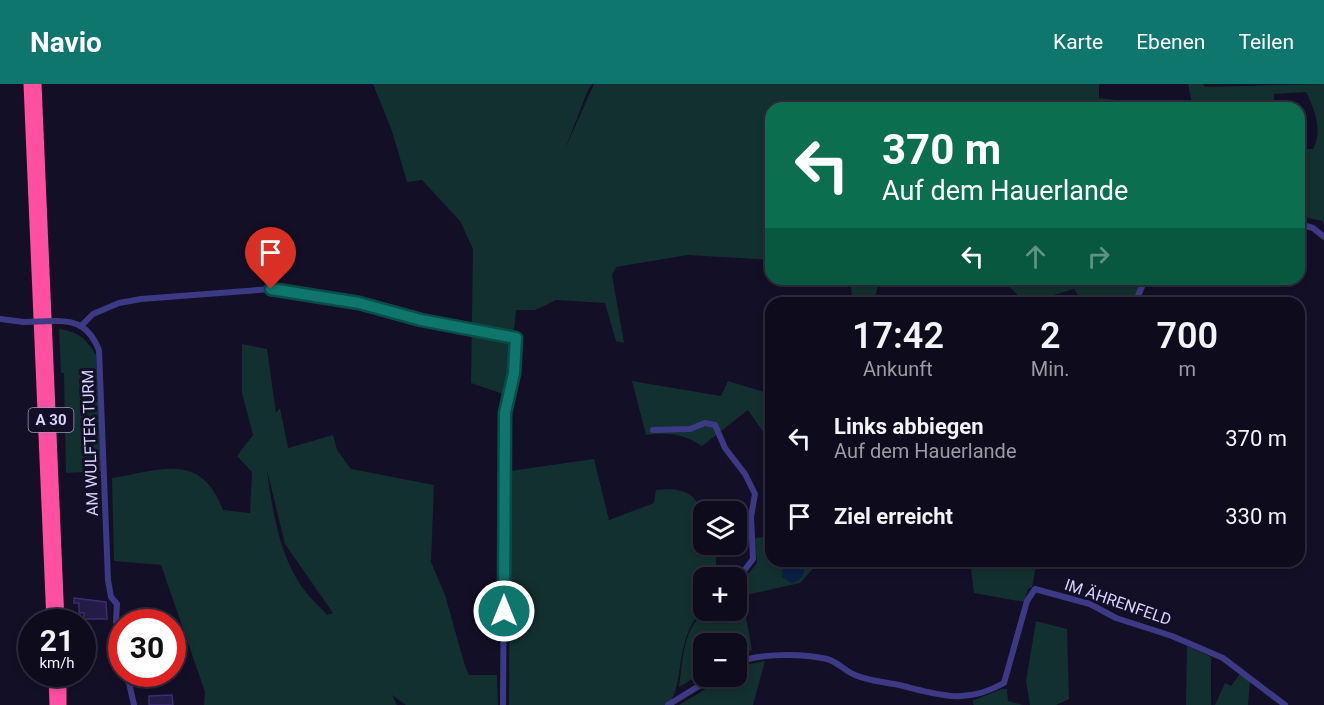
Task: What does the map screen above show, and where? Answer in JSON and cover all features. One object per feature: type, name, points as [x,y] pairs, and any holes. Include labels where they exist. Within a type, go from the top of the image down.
[{"type":"highway","name":"A 30","points":[[28,84],[50,609]]},
{"type":"highway","name":"A 30","points":[[37,84],[59,609]]},
{"type":"highway","points":[[53,687],[54,705]]},
{"type":"highway","points":[[62,687],[62,705]]},
{"type":"street","points":[[1305,226],[1313,228],[1324,237]]},
{"type":"street","points":[[0,320],[24,322],[64,320],[82,325],[93,314],[119,303],[141,299],[271,289],[359,303],[431,322],[516,338],[514,373],[505,413],[503,705]]},
{"type":"street","name":"AM WULFTER TURM","points":[[82,325],[94,338],[102,370],[108,580],[110,593],[117,604],[117,609]]},
{"type":"street","points":[[652,430],[690,429],[705,423],[715,425],[725,448],[745,474],[755,494],[752,505],[753,559],[747,567]]},
{"type":"street","name":"IM ÄHRENFELD","points":[[747,661],[766,656],[826,659],[867,680],[951,700],[969,699],[994,691],[1004,683],[1027,602],[1035,589],[1090,604],[1116,618],[1172,636],[1222,658],[1285,705]]},
{"type":"street","points":[[130,687],[134,705]]},
{"type":"street","points":[[668,705],[697,687]]},
{"type":"green space","points":[[373,84],[592,84],[565,149],[594,84],[1099,84],[1099,98],[1133,102],[765,102],[765,260],[688,255],[616,267],[612,275],[624,343],[616,341],[605,303],[556,300],[535,310],[516,310],[510,369],[503,394],[471,383],[473,249],[460,221],[422,180],[407,182],[392,131]]},
{"type":"green space","points":[[1188,84],[1203,84],[1205,87],[1324,84],[1324,225],[1322,221],[1305,217],[1305,149],[1313,149],[1318,127],[1306,92],[1274,94],[1274,102],[1192,102]]},
{"type":"green space","points":[[851,285],[878,285],[875,297],[852,297]]},
{"type":"green space","points":[[1007,285],[1146,285],[1141,297],[1079,297],[1074,289],[1047,297],[1020,297]]},
{"type":"green space","points":[[59,329],[81,337],[96,355],[101,471],[66,473],[64,373],[61,373]]},
{"type":"green space","points":[[242,344],[267,349],[276,413],[280,408],[288,448],[333,435],[337,450],[351,469],[434,485],[431,562],[445,595],[469,675],[497,675],[498,705],[406,705],[392,695],[397,705],[204,705],[205,692],[186,637],[186,609],[176,609],[161,565],[114,561],[112,478],[163,469],[191,472],[203,479],[214,491],[223,510],[250,513],[252,472],[237,456],[253,435],[242,393]],"holes":[[[267,470],[285,544],[333,613],[327,615],[302,587],[294,574],[282,546],[274,515]]]},
{"type":"green space","points":[[632,381],[721,396],[728,381],[765,392],[765,434],[748,410],[702,446],[676,435],[646,435]]},
{"type":"green space","points":[[594,459],[609,520],[654,503],[656,490],[682,491],[696,501],[693,501],[693,555],[716,555],[716,567],[693,567],[693,591],[691,591],[693,591],[694,621],[683,648],[673,697],[667,705],[509,705],[510,471]]},
{"type":"green space","points":[[765,537],[765,567],[815,567],[800,583],[747,595],[747,576],[757,563],[755,538]]},
{"type":"green space","points":[[971,567],[1036,567],[1032,587],[1028,589],[1024,602],[974,593]]},
{"type":"green space","points":[[696,621],[747,621],[752,650],[747,651],[747,633],[693,633],[693,679],[679,687],[685,644]]},
{"type":"green space","points":[[1036,621],[1067,629],[1069,699],[1056,705],[1030,705],[1026,681]]},
{"type":"green space","points":[[1187,646],[1211,657],[1211,705],[1186,705]]},
{"type":"green space","points":[[765,661],[753,705],[679,705],[709,687],[747,687],[747,664]]},
{"type":"green space","points":[[1240,674],[1250,681],[1248,705],[1215,705],[1225,683],[1231,686]]},
{"type":"green space","points":[[1007,689],[1008,701],[1023,705],[974,705],[972,701]]},
{"type":"water","points":[[783,567],[804,567],[801,578],[795,582],[791,583],[782,577]]},
{"type":"building","points":[[74,598],[106,602],[107,619],[96,619],[96,609],[79,609],[79,603],[74,603]]},
{"type":"building","points":[[172,695],[173,705],[149,705],[149,696]]},
{"type":"route","points":[[271,289],[359,303],[452,327],[516,338],[514,373],[506,400],[505,413],[504,611]]}]
